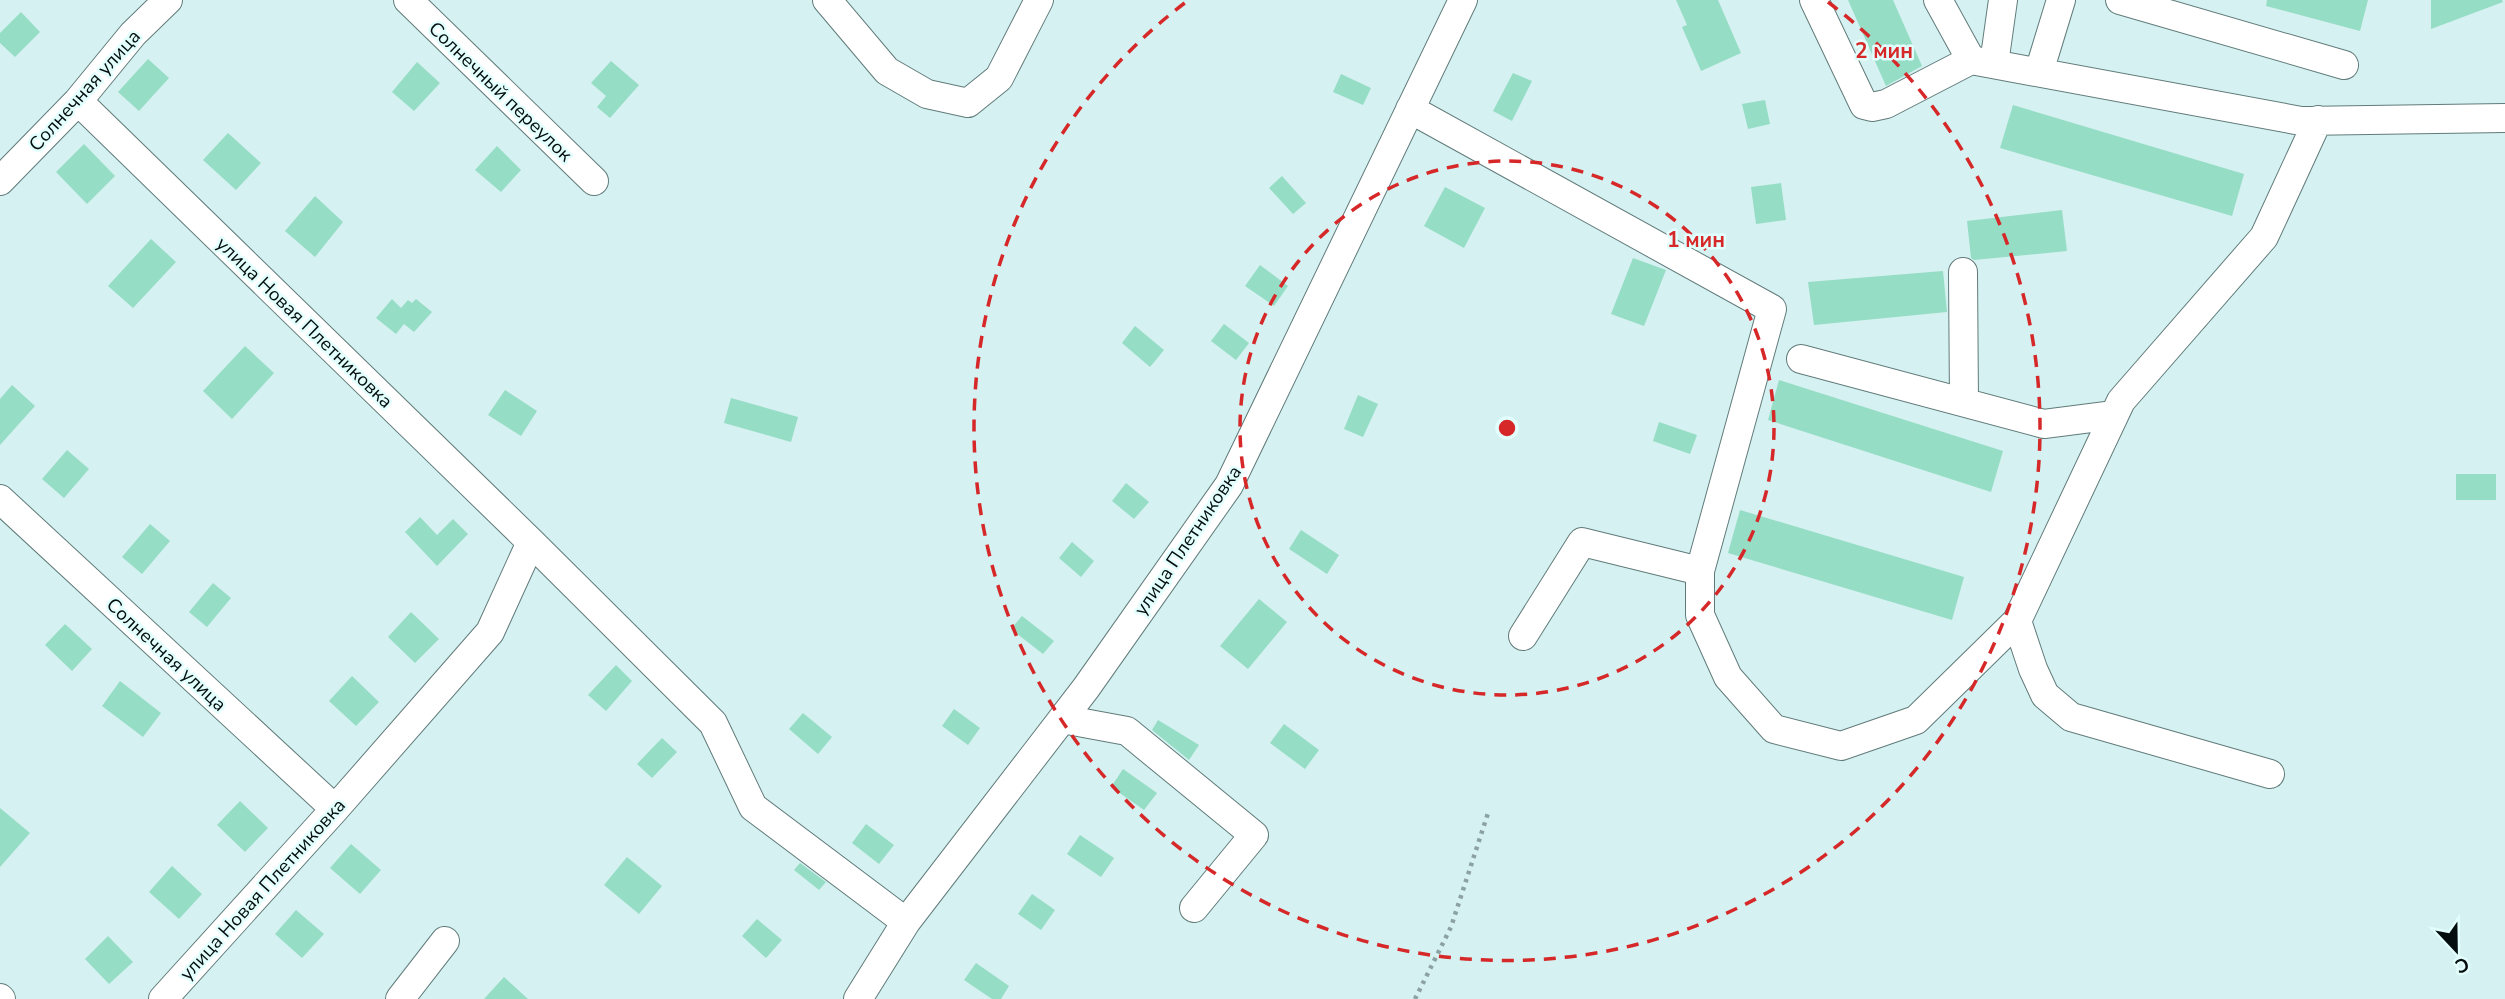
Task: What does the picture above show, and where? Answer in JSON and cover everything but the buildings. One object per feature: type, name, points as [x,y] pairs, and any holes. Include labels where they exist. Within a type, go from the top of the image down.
[{"type":"street","name":"Солнечная улица","points":[[0,181],[78,102],[133,34],[169,0]]},
{"type":"street","name":"Солнечный переулок","points":[[408,0],[594,181]]},
{"type":"street","points":[[827,0],[887,71],[928,94],[968,103],[999,78],[1039,0]]},
{"type":"street","name":"улица Плетниковка","points":[[858,999],[906,922],[1062,719],[1229,485],[1462,0]]},
{"type":"street","points":[[1814,0],[1864,105],[1872,107],[1886,104],[1982,62],[2301,121],[2505,118]]},
{"type":"street","points":[[1938,0],[1982,62]]},
{"type":"street","points":[[1982,62],[2003,0]]},
{"type":"street","points":[[2039,72],[2061,0]]},
{"type":"street","points":[[2120,0],[2344,65]]},
{"type":"street","name":"улица Новая Плетниковка","points":[[78,102],[531,542],[713,723],[753,807],[906,922]]},
{"type":"street","points":[[1410,109],[1772,309],[1700,571],[1700,615],[1728,677],[1774,729],[1841,746],[1916,720],[2017,621],[2121,401],[2264,237],[2318,120]]},
{"type":"street","points":[[1962,272],[1964,402]]},
{"type":"street","points":[[1801,359],[2044,424],[2114,415]]},
{"type":"street","name":"Солнечная улица","points":[[0,499],[335,809]]},
{"type":"street","name":"улица Новая Плетниковка","points":[[163,999],[490,632],[531,542]]},
{"type":"street","points":[[1523,636],[1582,542],[1700,571]]},
{"type":"street","points":[[2017,621],[2045,695],[2071,718],[2270,774]]},
{"type":"street","points":[[1062,719],[1127,731],[1254,835],[1194,908]]},
{"type":"street","points":[[400,999],[445,941]]},
{"type":"path","points":[[1415,999],[1451,927],[1489,810]]}]
